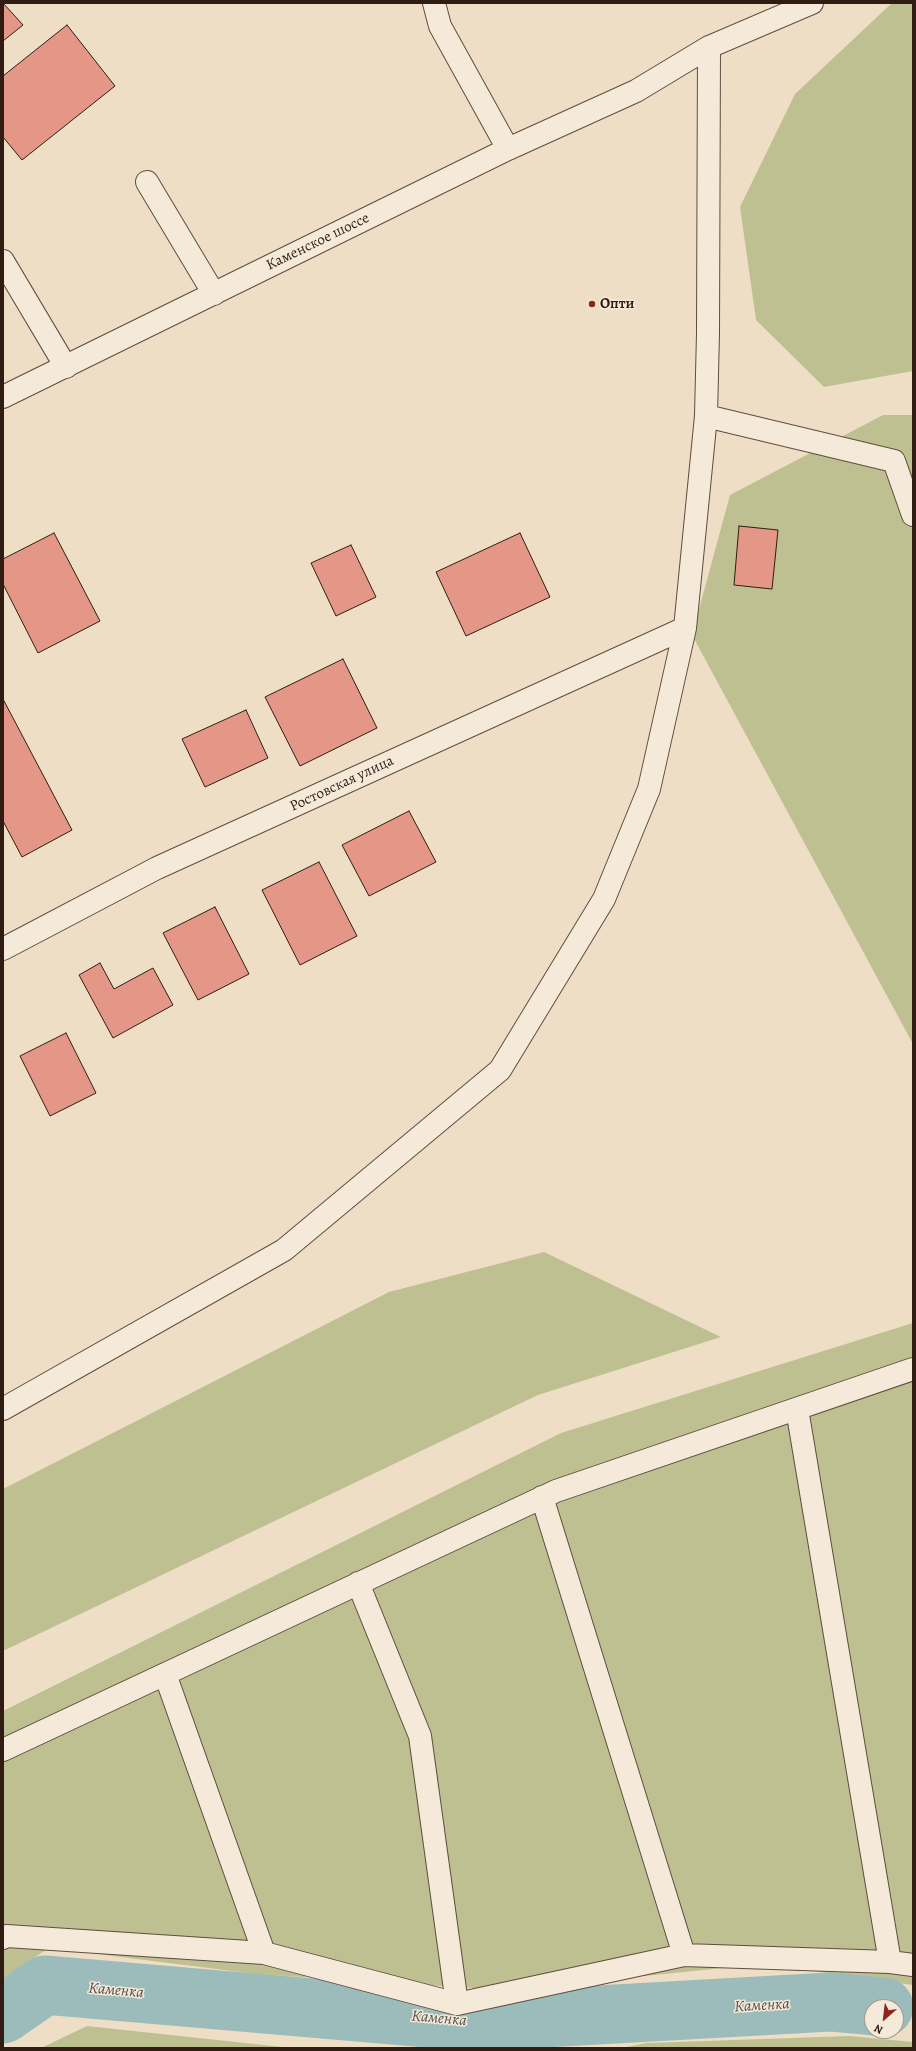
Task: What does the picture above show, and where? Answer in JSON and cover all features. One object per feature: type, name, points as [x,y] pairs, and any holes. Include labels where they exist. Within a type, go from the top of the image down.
[{"type":"street","points":[[434,3],[440,26],[508,149]]},
{"type":"street","name":"Каменское шоссе","points":[[3,397],[508,149],[636,91],[709,47],[812,3]]},
{"type":"street","points":[[3,1409],[284,1250],[500,1070],[604,899],[648,789],[685,628],[706,416],[708,333],[709,47]]},
{"type":"street","points":[[147,182],[214,294]]},
{"type":"street","points":[[3,260],[66,367]]},
{"type":"street","points":[[706,416],[904,459],[913,515]]},
{"type":"street","name":"Ростовская улица","points":[[3,949],[157,868],[685,628]]},
{"type":"street","points":[[3,1750],[542,1497],[913,1369]]},
{"type":"street","points":[[796,1409],[890,1962]]},
{"type":"street","points":[[542,1497],[684,1955]]},
{"type":"street","points":[[358,1583],[420,1736],[457,2004]]},
{"type":"street","points":[[165,1674],[264,1953]]},
{"type":"street","points":[[4,1934],[264,1953],[457,2004],[684,1955],[890,1962],[913,1965]]},
{"type":"green space","points":[[892,3],[913,3],[913,371],[824,387],[756,320],[740,207],[795,94]]},
{"type":"green space","points":[[883,415],[913,415],[913,1044],[692,635],[730,495]]},
{"type":"green space","points":[[544,1252],[721,1337],[538,1395],[3,1651],[3,1489],[389,1292]]},
{"type":"green space","points":[[913,1323],[913,1985],[763,1964],[505,1990],[256,1974],[49,1948],[3,1978],[3,1711],[561,1433]]},
{"type":"green space","points":[[87,2026],[292,2048],[41,2048]]},
{"type":"green space","points":[[850,2036],[864,2037],[864,2039],[913,2042],[913,2048],[621,2048],[646,2043]]},
{"type":"building","points":[[3,3],[23,25],[3,41]]},
{"type":"building","points":[[67,25],[115,86],[22,160],[3,137],[3,76]]},
{"type":"building","points":[[739,526],[778,530],[772,589],[734,585]]},
{"type":"building","points":[[54,533],[100,621],[38,653],[3,584],[3,559]]},
{"type":"building","points":[[520,533],[550,597],[466,636],[436,572]]},
{"type":"building","points":[[351,545],[376,597],[336,616],[311,563]]},
{"type":"building","points":[[343,659],[377,728],[300,766],[265,697]]},
{"type":"building","points":[[3,699],[72,830],[22,857],[3,821]]},
{"type":"building","points":[[246,710],[268,758],[205,787],[182,739]]},
{"type":"building","points":[[409,811],[436,862],[369,896],[342,845]]},
{"type":"building","points":[[319,862],[357,936],[300,965],[262,890]]},
{"type":"building","points":[[215,907],[249,974],[198,1000],[163,933]]},
{"type":"building","points":[[100,963],[114,989],[153,968],[173,1005],[113,1038],[79,975]]},
{"type":"building","points":[[66,1033],[96,1093],[50,1116],[20,1056]]},
{"type":"waterway","name":"Каменка","points":[[3,2014],[45,1985],[473,2022],[830,2002],[864,2005]]},
{"type":"place","name":"Опти","points":[[592,304]]}]
